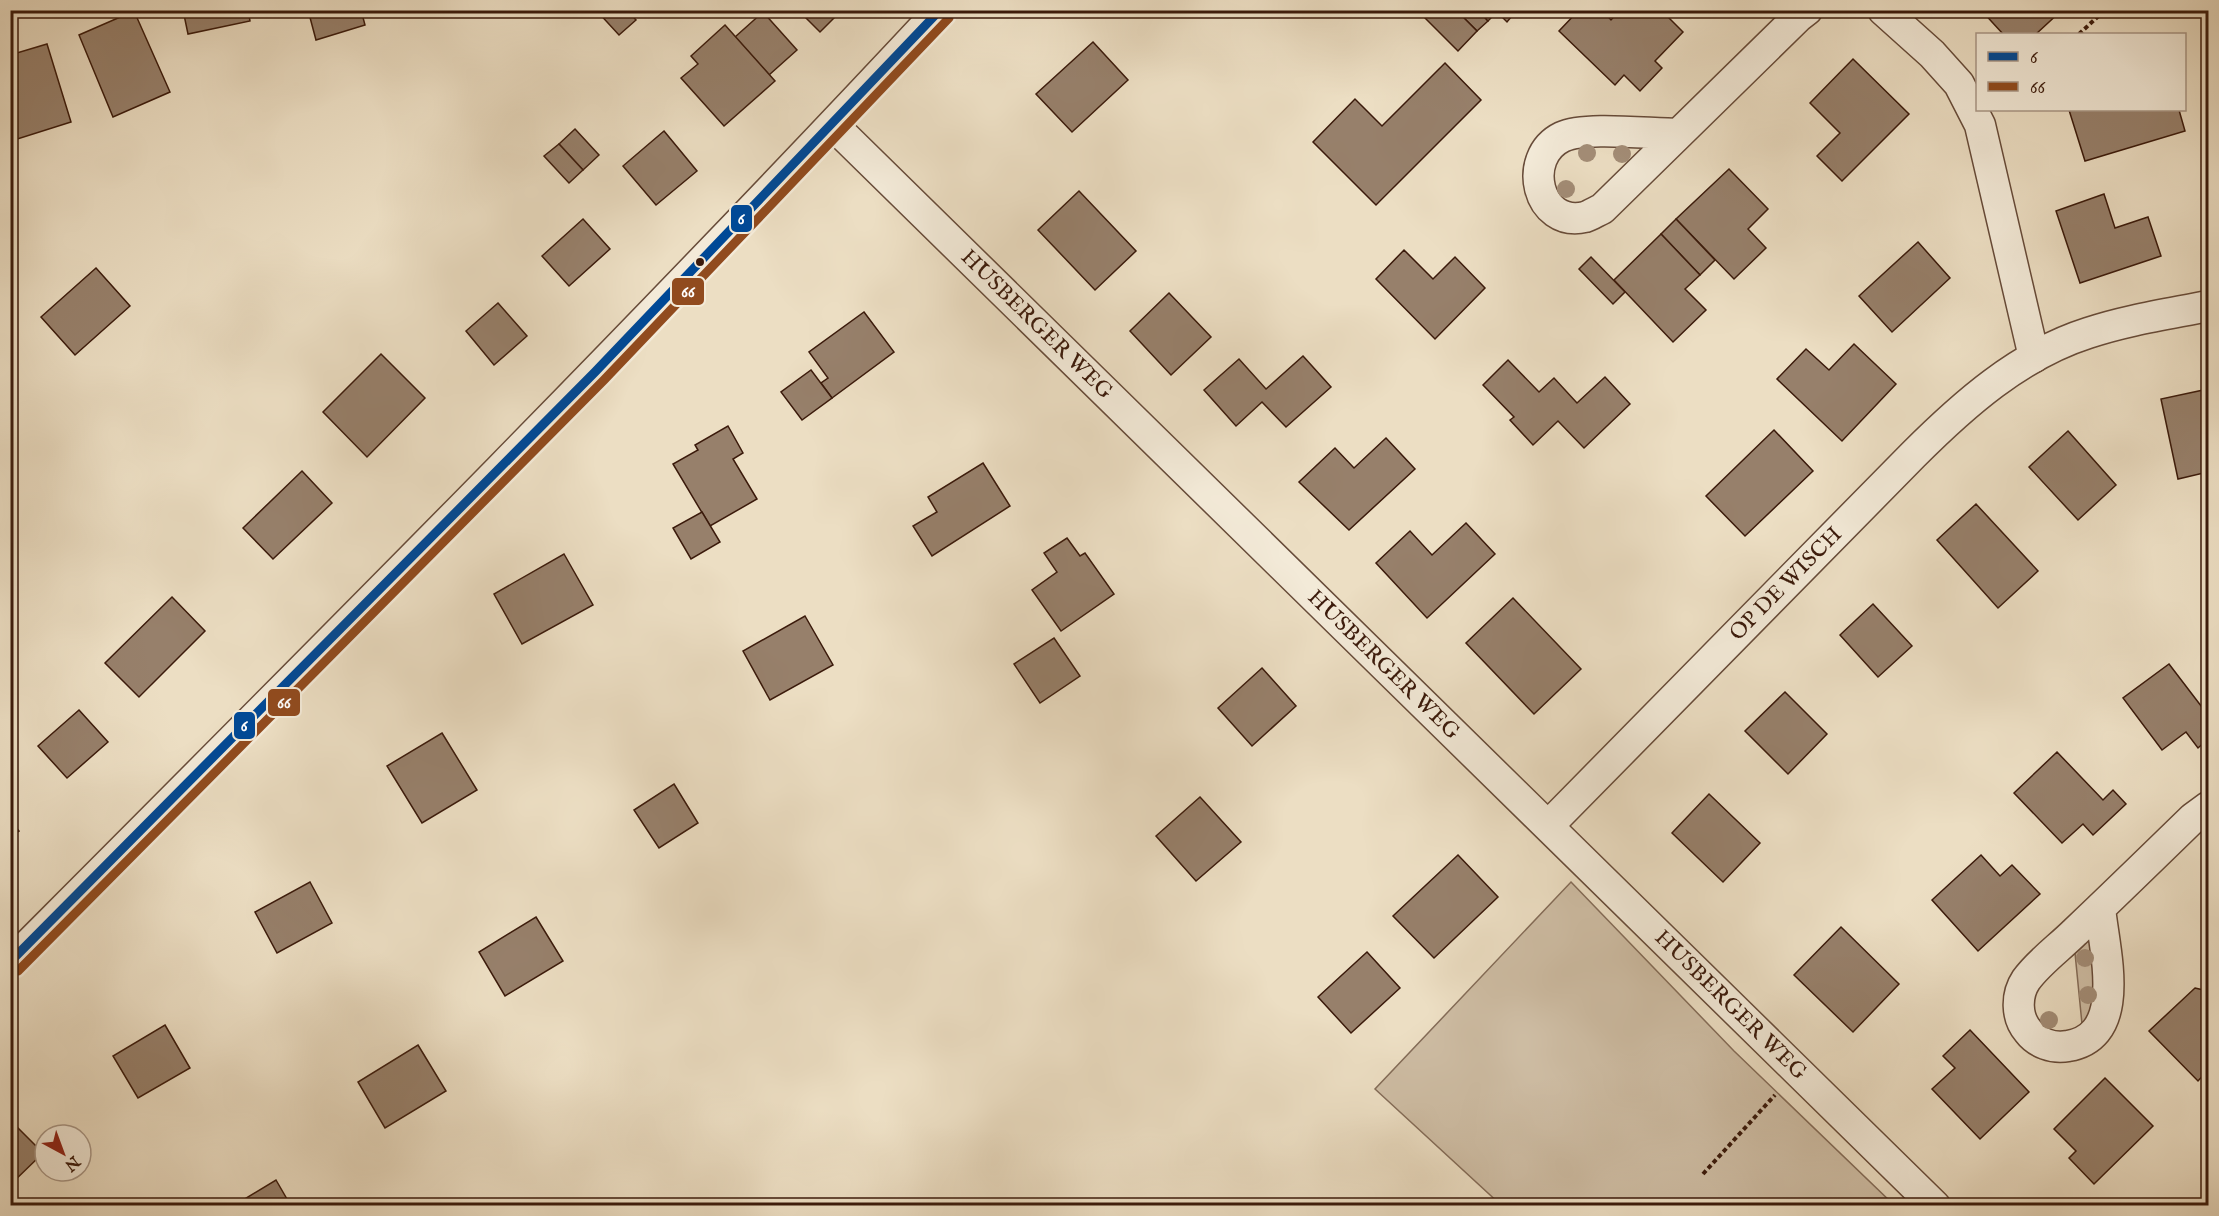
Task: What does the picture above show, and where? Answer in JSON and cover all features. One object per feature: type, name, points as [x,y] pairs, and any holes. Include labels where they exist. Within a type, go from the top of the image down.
[{"type":"street","points":[[10,963],[833,125],[940,10]]},
{"type":"street","points":[[1678,134],[1807,10]]},
{"type":"street","points":[[1883,10],[1932,54],[1959,84],[1980,125],[2034,357]]},
{"type":"street","name":"HUSBERGER WEG","points":[[833,125],[1935,1206]]},
{"type":"street","name":"OP DE WISCH","points":[[1549,825],[1949,420],[1993,384],[2034,357],[2086,333],[2131,320],[2208,306]]},
{"type":"street","points":[[2100,908],[2208,807]]},
{"type":"path","points":[[2080,33],[2105,10]]},
{"type":"path","points":[[1703,1174],[1796,1070]]},
{"type":"shaded area","points":[[1571,882],[1734,1051],[1894,1205],[1501,1205],[1375,1089]]},
{"type":"shaded area","points":[[2092,937],[2095,1010],[2082,1024],[2075,953]]},
{"type":"building","points":[[183,10],[248,10],[250,21],[188,34]]},
{"type":"building","points":[[308,10],[361,10],[365,25],[316,40]]},
{"type":"building","points":[[596,10],[627,10],[636,20],[619,35]]},
{"type":"building","points":[[798,10],[842,10],[820,32]]},
{"type":"building","points":[[1456,10],[1478,10],[1488,21],[1477,31]]},
{"type":"building","points":[[1456,10],[1477,31],[1458,51],[1418,11]]},
{"type":"building","points":[[1478,10],[1517,10],[1507,22],[1497,12],[1488,21]]},
{"type":"building","points":[[1579,10],[1602,10],[1611,20],[1620,10],[1661,10],[1683,32],[1655,61],[1662,68],[1640,91],[1624,75],[1615,85],[1559,31]]},
{"type":"building","points":[[1981,10],[2062,10],[2037,33],[2002,33]]},
{"type":"building","points":[[134,11],[170,92],[113,117],[79,35]]},
{"type":"building","points":[[763,12],[797,50],[769,75],[735,37]]},
{"type":"building","points":[[725,25],[775,81],[724,126],[681,78],[698,64],[691,56]]},
{"type":"building","points":[[1093,42],[1128,80],[1072,132],[1036,94]]},
{"type":"building","points":[[47,44],[71,122],[11,141],[10,55]]},
{"type":"building","points":[[1853,59],[1909,114],[1842,181],[1817,156],[1840,133],[1810,103]]},
{"type":"building","points":[[1445,63],[1481,100],[1376,205],[1313,142],[1355,99],[1382,126]]},
{"type":"building","points":[[2069,111],[2179,111],[2185,131],[2085,161]]},
{"type":"building","points":[[575,129],[599,155],[583,170],[559,144]]},
{"type":"building","points":[[664,131],[697,171],[656,205],[623,166]]},
{"type":"building","points":[[559,144],[583,170],[569,183],[544,156]]},
{"type":"building","points":[[1729,169],[1768,209],[1748,229],[1766,248],[1734,279],[1676,219]]},
{"type":"building","points":[[1079,191],[1136,251],[1095,290],[1038,230]]},
{"type":"building","points":[[2104,194],[2115,228],[2148,217],[2161,256],[2080,283],[2056,211]]},
{"type":"building","points":[[583,219],[610,249],[569,286],[542,256]]},
{"type":"building","points":[[1676,219],[1715,260],[1700,275],[1661,234]]},
{"type":"building","points":[[1661,234],[1700,275],[1685,289],[1706,310],[1673,342],[1614,280]]},
{"type":"building","points":[[1918,242],[1950,278],[1892,332],[1859,296]]},
{"type":"building","points":[[1404,250],[1433,279],[1455,257],[1485,288],[1435,339],[1376,279]]},
{"type":"building","points":[[1591,257],[1625,292],[1613,304],[1579,269]]},
{"type":"building","points":[[96,268],[130,306],[75,355],[41,317]]},
{"type":"building","points":[[1169,293],[1211,337],[1171,375],[1130,331]]},
{"type":"building","points":[[498,303],[527,336],[494,365],[466,331]]},
{"type":"building","points":[[864,312],[894,352],[832,398],[821,383],[828,378],[809,352]]},
{"type":"building","points":[[1854,344],[1896,384],[1842,441],[1777,379],[1806,349],[1829,370]]},
{"type":"building","points":[[381,354],[425,398],[367,457],[323,412]]},
{"type":"building","points":[[1303,356],[1331,387],[1286,427],[1262,402],[1236,426],[1204,390],[1239,359],[1266,389]]},
{"type":"building","points":[[1508,360],[1539,392],[1554,378],[1577,403],[1605,377],[1630,404],[1584,448],[1558,421],[1533,445],[1510,420],[1514,417],[1483,385]]},
{"type":"building","points":[[811,370],[832,398],[802,420],[781,392]]},
{"type":"building","points":[[2208,389],[2208,472],[2178,479],[2161,399]]},
{"type":"building","points":[[728,426],[743,453],[733,459],[757,499],[710,526],[673,464],[698,450],[695,445]]},
{"type":"building","points":[[1774,430],[1813,471],[1745,536],[1706,496]]},
{"type":"building","points":[[2068,431],[2116,485],[2078,520],[2029,467]]},
{"type":"building","points":[[1386,438],[1415,469],[1349,530],[1299,482],[1335,448],[1354,468]]},
{"type":"building","points":[[983,463],[1010,506],[932,556],[913,526],[937,512],[928,497]]},
{"type":"building","points":[[302,471],[332,503],[273,559],[243,528]]},
{"type":"building","points":[[1976,504],[2038,571],[1998,608],[1937,540]]},
{"type":"building","points":[[702,512],[720,542],[691,559],[673,528]]},
{"type":"building","points":[[1466,523],[1495,554],[1427,618],[1376,563],[1410,531],[1432,555]]},
{"type":"building","points":[[1067,538],[1080,556],[1085,553],[1114,594],[1061,631],[1032,590],[1057,572],[1044,553]]},
{"type":"building","points":[[564,554],[593,605],[522,644],[494,594]]},
{"type":"building","points":[[172,597],[205,631],[139,697],[105,663]]},
{"type":"building","points":[[1513,598],[1581,669],[1534,714],[1466,643]]},
{"type":"building","points":[[1873,604],[1912,646],[1878,677],[1840,635]]},
{"type":"building","points":[[805,616],[833,665],[770,700],[743,651]]},
{"type":"building","points":[[1054,638],[1080,676],[1040,703],[1014,664]]},
{"type":"building","points":[[2169,664],[2208,715],[2208,739],[2198,748],[2186,732],[2162,750],[2123,698]]},
{"type":"building","points":[[1262,668],[1296,706],[1252,746],[1218,708]]},
{"type":"building","points":[[1785,692],[1827,734],[1788,774],[1745,731]]},
{"type":"building","points":[[79,710],[108,742],[67,778],[38,746]]},
{"type":"building","points":[[442,733],[477,790],[422,823],[387,766]]},
{"type":"building","points":[[2057,752],[2103,800],[2113,790],[2126,804],[2093,835],[2083,824],[2062,843],[2014,793]]},
{"type":"building","points":[[674,784],[698,823],[659,848],[634,810]]},
{"type":"building","points":[[1709,794],[1760,843],[1723,882],[1672,833]]},
{"type":"building","points":[[1200,797],[1241,842],[1196,881],[1156,836]]},
{"type":"building","points":[[10,820],[19,831],[10,837]]},
{"type":"building","points":[[1458,855],[1498,897],[1434,958],[1393,916]]},
{"type":"building","points":[[1981,855],[2000,876],[2012,865],[2040,894],[1978,951],[1932,900]]},
{"type":"building","points":[[310,882],[332,923],[277,953],[255,912]]},
{"type":"building","points":[[536,917],[563,961],[505,996],[479,952]]},
{"type":"building","points":[[1841,927],[1899,984],[1853,1032],[1794,975]]},
{"type":"building","points":[[1367,952],[1400,988],[1351,1033],[1318,997]]},
{"type":"building","points":[[2195,988],[2208,991],[2208,1070],[2198,1081],[2149,1031]]},
{"type":"building","points":[[165,1025],[190,1068],[138,1098],[113,1056]]},
{"type":"building","points":[[1970,1030],[2029,1092],[1980,1139],[1932,1089],[1955,1068],[1943,1056]]},
{"type":"building","points":[[418,1045],[446,1091],[385,1128],[358,1082]]},
{"type":"building","points":[[2105,1078],[2153,1126],[2094,1184],[2069,1158],[2076,1151],[2054,1129]]},
{"type":"building","points":[[10,1120],[33,1143],[33,1163],[10,1185]]},
{"type":"building","points":[[276,1180],[291,1206],[233,1206]]},
{"type":"transit line","name":"6","points":[[10,962],[595,372],[940,10]]},
{"type":"transit line","name":"66","points":[[18,971],[604,380],[949,18]]}]
